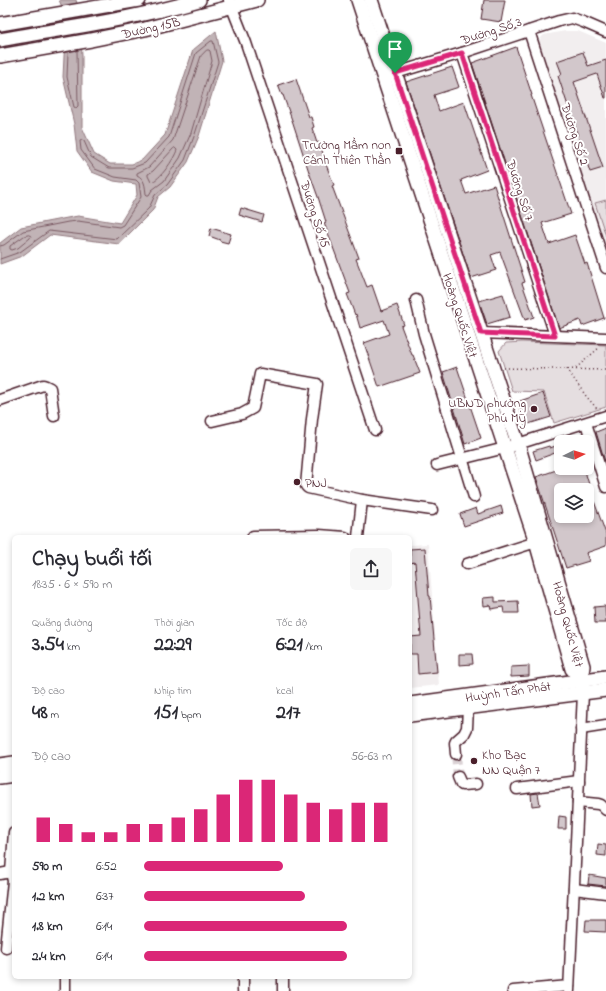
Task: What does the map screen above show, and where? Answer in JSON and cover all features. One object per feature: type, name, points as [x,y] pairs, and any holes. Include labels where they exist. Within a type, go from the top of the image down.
[{"type":"main road","points":[[0,24],[139,0]]},
{"type":"main road","name":"Đường 15B","points":[[0,40],[152,12],[199,0]]},
{"type":"main road","name":"Đường 15B","points":[[0,56],[92,40],[157,26],[230,3],[257,0]]},
{"type":"main road","name":"Hoàng Quốc Việt","points":[[358,0],[389,75],[481,333],[492,368],[536,542],[572,669],[582,687]]},
{"type":"main road","name":"Hoàng Quốc Việt","points":[[371,0],[389,75],[584,666],[582,687]]},
{"type":"main road","name":"Huỳnh Tấn Phát","points":[[412,715],[468,708],[582,687],[606,677]]},
{"type":"main road","name":"Huỳnh Tấn Phát","points":[[412,704],[582,687],[606,690]]},
{"type":"main road","points":[[0,765],[12,763]]},
{"type":"main road","points":[[0,776],[12,775]]},
{"type":"street","name":"Đường Số 15","points":[[230,3],[246,43],[375,430]]},
{"type":"street","name":"Đường Số 3","points":[[389,75],[572,18],[606,32]]},
{"type":"street","name":"Đường Số 2","points":[[529,31],[606,268]]},
{"type":"street","name":"Đường Số 7","points":[[462,53],[555,336]]},
{"type":"street","points":[[416,300],[424,334],[474,497]]},
{"type":"street","points":[[481,333],[555,336],[603,342]]},
{"type":"street","points":[[212,421],[242,414],[253,408],[260,374],[317,384],[312,419],[306,486],[308,488],[362,500],[432,510]]},
{"type":"street","points":[[0,400],[43,385],[50,388],[54,416]]},
{"type":"street","points":[[437,466],[511,446],[605,416]]},
{"type":"street","points":[[586,423],[606,487]]},
{"type":"street","points":[[358,535],[362,500]]},
{"type":"street","points":[[467,564],[536,542]]},
{"type":"street","name":"Hoàng Quốc Việt","points":[[569,989],[582,687]]},
{"type":"street","points":[[456,754],[455,743],[464,734],[467,728],[468,708]]},
{"type":"street","points":[[581,729],[606,725]]},
{"type":"street","points":[[458,777],[462,785],[476,784]]},
{"type":"street","points":[[517,789],[579,781]]},
{"type":"street","points":[[578,802],[598,804],[606,810]]},
{"type":"street","points":[[0,874],[12,878]]},
{"type":"street","points":[[7,949],[4,921],[12,883]]},
{"type":"street","points":[[574,889],[606,893]]},
{"type":"street","points":[[65,979],[65,991]]},
{"type":"street","points":[[243,991],[244,979]]},
{"type":"street","points":[[283,979],[283,991]]},
{"type":"street","points":[[514,991],[569,989]]},
{"type":"path","points":[[575,369],[603,342]]},
{"type":"path","points":[[492,368],[606,370]]},
{"type":"path","points":[[566,369],[586,396],[605,416]]},
{"type":"shaded area","points":[[565,31],[578,31],[606,43],[606,250],[538,44],[539,40],[544,35]]},
{"type":"shaded area","points":[[606,200],[606,236],[595,203]]},
{"type":"shaded area","points":[[522,342],[606,345],[606,407],[554,423],[544,392],[512,391],[499,351],[506,343]]},
{"type":"shaded area","points":[[428,544],[439,685],[412,688],[412,545]]},
{"type":"water","points":[[59,0],[76,0],[80,15],[82,56],[82,127],[94,154],[110,164],[132,164],[142,160],[165,135],[193,50],[216,31],[222,61],[199,136],[188,162],[170,187],[158,197],[153,210],[119,244],[50,235],[22,256],[0,264],[0,243],[21,227],[78,216],[120,223],[137,195],[136,184],[114,181],[92,172],[77,151],[74,124],[63,77],[66,16]]},
{"type":"building","points":[[484,0],[505,0],[501,22],[481,19]]},
{"type":"building","points":[[516,47],[571,214],[542,223],[549,244],[575,235],[585,264],[587,263],[604,318],[582,326],[580,320],[559,328],[472,63]]},
{"type":"building","points":[[583,52],[588,66],[606,60],[606,98],[597,74],[574,82],[603,168],[590,172],[558,76],[562,74],[557,61]]},
{"type":"building","points":[[452,67],[459,87],[434,95],[439,111],[464,102],[487,170],[461,180],[466,194],[494,185],[525,282],[522,283],[534,317],[525,320],[500,252],[491,255],[496,270],[471,278],[406,82]]},
{"type":"building","points":[[296,79],[309,117],[311,117],[314,127],[312,128],[317,143],[319,142],[334,185],[332,186],[359,258],[356,259],[367,287],[372,285],[381,311],[397,305],[404,325],[401,326],[420,373],[379,387],[364,343],[389,334],[384,320],[360,328],[356,314],[355,315],[347,294],[350,293],[324,223],[326,222],[293,123],[278,85]]},
{"type":"building","points":[[241,208],[264,215],[262,222],[239,215]]},
{"type":"building","points":[[211,228],[231,234],[228,243],[209,236]]},
{"type":"building","points":[[503,294],[510,317],[487,324],[479,301]]},
{"type":"building","points":[[457,367],[481,438],[465,444],[443,372]]},
{"type":"building","name":"UBND phường Phú Mỹ","points":[[543,393],[551,417],[525,425],[517,402]]},
{"type":"building","points":[[606,428],[606,465],[596,432]]},
{"type":"building","points":[[549,446],[550,448],[554,447],[554,453],[536,460],[533,451]]},
{"type":"building","points":[[554,471],[554,475],[586,475],[589,483],[554,483],[554,523],[594,523],[594,501],[606,534],[606,546],[586,553],[589,561],[566,568],[536,477]]},
{"type":"building","points":[[501,506],[503,513],[464,526],[460,514],[476,508],[478,514]]},
{"type":"building","points":[[425,548],[437,672],[418,674],[417,654],[412,654],[412,637],[421,636],[415,562],[412,563],[412,549]]},
{"type":"building","points":[[495,597],[495,602],[518,601],[519,613],[504,613],[503,607],[491,609],[490,605],[484,606],[483,598]]},
{"type":"building","points":[[605,606],[606,623],[595,623],[594,607]]},
{"type":"building","points":[[459,654],[472,654],[473,664],[459,665]]},
{"type":"building","points":[[529,666],[529,676],[511,677],[511,667]]},
{"type":"building","points":[[538,793],[540,805],[532,806],[531,794]]},
{"type":"building","points":[[559,816],[566,817],[566,829],[558,829]]},
{"type":"building","points":[[598,844],[606,845],[606,856],[597,855]]},
{"type":"building","points":[[589,875],[606,878],[606,886],[588,884]]},
{"type":"building","points":[[586,920],[606,920],[606,932],[585,931]]},
{"type":"tunnel","points":[[456,754],[458,777]]},
{"type":"place","name":"Trường Mầm non Cánh Thiên Thần","points":[[399,151]]},
{"type":"place","name":"UBND phường Phú Mỹ","points":[[534,409]]},
{"type":"place","name":"PNJ","points":[[297,482]]},
{"type":"place","name":"Kho Bạc NN Quận 7","points":[[474,761]]},
{"type":"route","points":[[462,53],[555,336],[481,333],[395,73],[462,53]]}]
